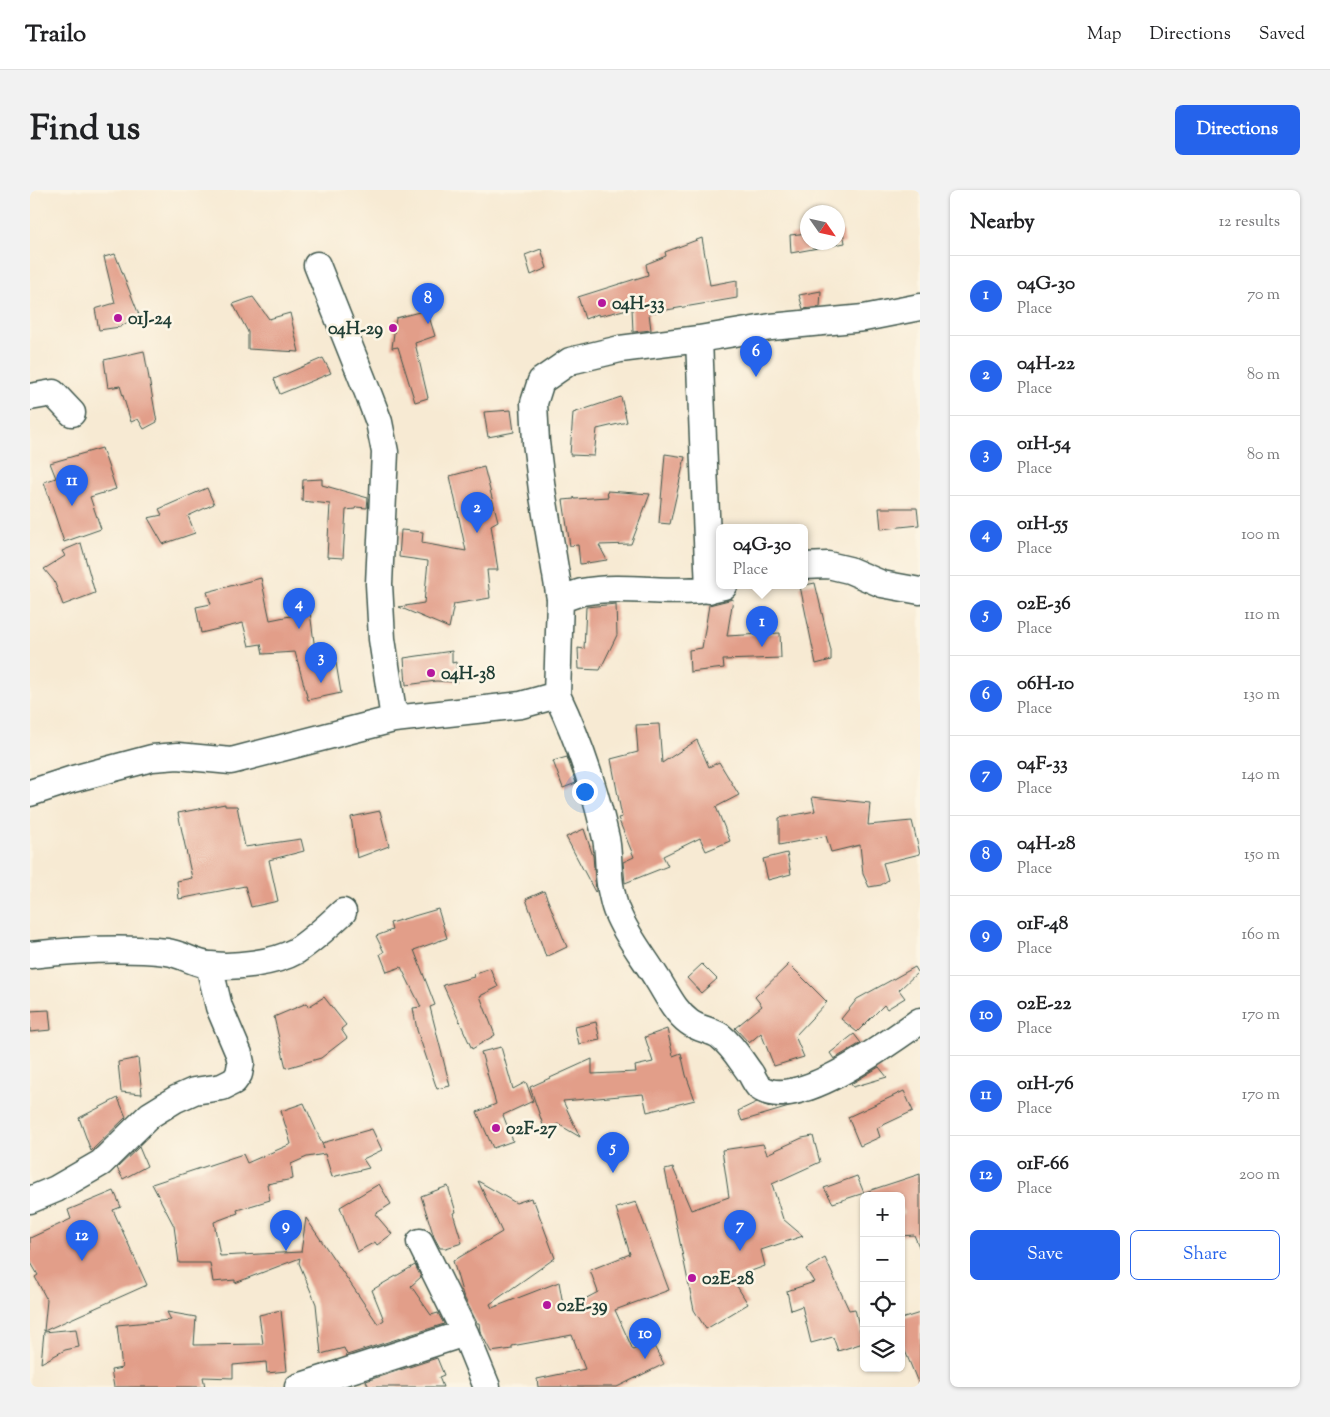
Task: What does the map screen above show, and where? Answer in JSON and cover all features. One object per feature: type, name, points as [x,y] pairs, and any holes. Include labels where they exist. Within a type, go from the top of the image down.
[{"type":"street","points":[[317,265],[371,400],[379,422],[385,452],[379,584],[382,639],[394,719]]},
{"type":"street","points":[[920,307],[864,318],[771,327],[620,350],[570,362],[541,381],[534,403],[536,442],[542,490],[560,599],[557,695],[573,728],[596,798],[606,837],[610,888],[617,912],[632,940],[678,1012],[690,1023],[718,1035],[732,1047],[758,1086],[772,1093],[785,1094],[803,1090],[826,1080],[871,1055],[920,1021]]},
{"type":"street","points":[[699,339],[716,574]]},
{"type":"street","points":[[30,397],[53,393],[72,413]]},
{"type":"street","points":[[808,566],[828,564],[849,570],[882,584],[920,591]]},
{"type":"street","points":[[560,599],[582,592],[615,589],[656,591],[716,588]]},
{"type":"street","points":[[30,793],[73,779],[152,758],[178,756],[231,761],[394,719],[521,705],[557,695]]},
{"type":"street","points":[[30,955],[127,950],[169,952],[209,965],[242,965],[271,960],[294,952],[318,935],[342,912]]},
{"type":"street","points":[[30,1200],[56,1189],[101,1163],[150,1115],[176,1099],[194,1091],[222,1087],[234,1081],[239,1074],[241,1063],[219,1006],[209,965]]},
{"type":"street","points":[[420,1242],[465,1333],[487,1387]]},
{"type":"street","points":[[298,1387],[465,1333]]},
{"type":"building","points":[[800,234],[800,250],[807,250],[791,253],[790,235]]},
{"type":"building","points":[[702,238],[710,285],[737,280],[737,298],[649,313],[651,330],[633,332],[632,308],[599,316],[598,314],[585,319],[578,297],[648,275],[646,264],[666,256],[665,252]]},
{"type":"building","points":[[541,249],[547,268],[531,275],[525,255]]},
{"type":"building","points":[[115,254],[139,315],[120,327],[99,330],[95,309],[115,303],[104,257]]},
{"type":"building","points":[[821,291],[820,307],[803,309],[799,295]]},
{"type":"building","points":[[253,297],[269,319],[290,313],[299,352],[248,349],[248,332],[233,304]]},
{"type":"building","points":[[427,310],[435,336],[415,343],[428,398],[415,402],[398,347],[392,348],[396,318]]},
{"type":"building","points":[[144,351],[157,422],[144,429],[138,419],[131,422],[120,386],[108,388],[104,360]]},
{"type":"building","points":[[323,358],[331,373],[280,394],[274,379]]},
{"type":"building","points":[[621,397],[627,422],[597,429],[594,456],[570,455],[573,413]]},
{"type":"building","points":[[511,410],[514,432],[488,437],[484,412]]},
{"type":"building","points":[[102,448],[116,489],[90,497],[101,529],[64,542],[44,482],[56,478],[50,463]]},
{"type":"building","points":[[665,454],[685,457],[670,524],[659,523]]},
{"type":"building","points":[[484,467],[498,521],[491,525],[498,570],[487,570],[490,598],[454,604],[449,628],[399,607],[424,603],[428,561],[399,557],[401,530],[423,532],[422,543],[466,551],[450,476]]},
{"type":"building","points":[[322,479],[322,485],[368,498],[367,508],[356,507],[355,509],[346,510],[343,558],[327,557],[330,504],[302,501],[303,480]]},
{"type":"building","points":[[207,488],[214,504],[188,516],[195,533],[163,544],[148,518],[162,515],[159,509]]},
{"type":"building","points":[[607,491],[650,494],[631,544],[599,545],[607,560],[580,564],[578,545],[570,546],[563,500],[574,499],[574,497],[575,499],[608,497]]},
{"type":"building","points":[[879,508],[917,508],[919,525],[881,529]]},
{"type":"building","points":[[81,543],[95,593],[63,605],[54,581],[44,569],[65,556],[62,551]]},
{"type":"building","points":[[261,578],[270,620],[310,612],[317,665],[336,663],[341,693],[308,700],[295,652],[263,654],[261,644],[249,646],[243,623],[201,633],[196,607],[211,604],[207,592]]},
{"type":"building","points":[[815,583],[831,651],[831,660],[816,664],[801,589],[808,589],[808,584]]},
{"type":"building","points":[[733,599],[727,636],[780,633],[781,658],[723,660],[724,668],[690,672],[689,650],[702,648],[709,605]]},
{"type":"building","points":[[616,604],[617,635],[600,670],[579,669],[578,648],[584,649],[586,607]]},
{"type":"building","name":"04H-38","points":[[452,651],[452,663],[456,662],[457,682],[436,681],[406,685],[404,658]]},
{"type":"building","points":[[659,724],[662,763],[697,740],[709,767],[719,762],[739,795],[716,807],[730,841],[706,851],[700,838],[663,856],[668,866],[625,883],[623,862],[634,857],[618,818],[622,817],[611,759],[638,752],[636,725]]},
{"type":"building","points":[[567,757],[576,783],[563,788],[553,761]]},
{"type":"building","points":[[812,797],[870,803],[868,825],[912,821],[920,854],[883,863],[888,880],[881,885],[869,887],[863,874],[860,845],[831,852],[826,836],[779,845],[779,818],[815,811]]},
{"type":"building","points":[[225,804],[225,806],[237,806],[245,847],[301,839],[304,851],[269,860],[278,901],[251,907],[245,886],[179,899],[177,881],[192,878],[178,813]]},
{"type":"building","points":[[380,811],[389,846],[357,858],[351,817]]},
{"type":"building","points":[[584,829],[593,856],[595,892],[566,837]]},
{"type":"building","points":[[787,853],[791,874],[768,880],[763,859]]},
{"type":"building","points":[[544,891],[567,947],[546,957],[526,899]]},
{"type":"building","points":[[438,909],[447,938],[414,950],[435,1005],[430,1007],[450,1086],[437,1089],[417,1030],[413,1008],[421,1007],[401,967],[387,972],[380,954],[384,952],[376,936],[392,930],[390,923]]},
{"type":"building","points":[[702,964],[717,979],[701,993],[687,978]]},
{"type":"building","points":[[789,964],[827,1002],[795,1036],[804,1057],[774,1066],[761,1033],[749,1043],[735,1028],[762,1006],[755,997]]},
{"type":"building","points":[[915,967],[918,972],[899,990],[905,998],[887,1009],[884,1005],[857,1032],[841,1019],[857,999]]},
{"type":"building","points":[[490,968],[498,987],[480,996],[495,1035],[472,1049],[443,985],[474,977],[473,974]]},
{"type":"building","points":[[324,997],[346,1025],[341,1029],[347,1038],[321,1058],[286,1068],[274,1017],[307,1003],[308,1007]]},
{"type":"building","points":[[49,1010],[51,1030],[30,1032],[30,1011]]},
{"type":"building","points":[[596,1022],[600,1040],[579,1044],[575,1027]]},
{"type":"building","points":[[667,1029],[673,1056],[681,1053],[695,1100],[647,1112],[643,1094],[563,1101],[580,1137],[558,1124],[545,1131],[530,1087],[592,1059],[592,1074],[636,1072],[635,1066],[653,1062],[645,1037]]},
{"type":"building","points":[[854,1034],[861,1043],[834,1059],[830,1053]]},
{"type":"building","points":[[501,1047],[513,1089],[526,1082],[533,1101],[503,1115],[513,1141],[493,1148],[477,1112],[496,1104],[481,1052]]},
{"type":"building","points":[[138,1058],[142,1094],[121,1092],[118,1062]]},
{"type":"building","points":[[879,1067],[887,1077],[853,1087],[851,1084]]},
{"type":"building","points":[[904,1091],[913,1111],[877,1128],[880,1137],[860,1146],[848,1117]]},
{"type":"building","points":[[118,1098],[126,1117],[91,1151],[79,1118]]},
{"type":"building","points":[[757,1102],[770,1107],[789,1107],[742,1121],[738,1111]]},
{"type":"building","points":[[304,1103],[324,1148],[322,1143],[372,1129],[382,1150],[363,1159],[369,1168],[332,1177],[325,1154],[307,1157],[291,1164],[293,1179],[267,1184],[270,1200],[237,1210],[238,1213],[214,1222],[220,1256],[301,1252],[306,1218],[378,1324],[384,1320],[372,1290],[415,1265],[421,1277],[411,1286],[431,1315],[438,1313],[444,1324],[347,1355],[344,1348],[321,1354],[316,1304],[299,1263],[300,1258],[235,1283],[235,1280],[213,1282],[210,1263],[179,1263],[174,1226],[152,1184],[243,1154],[247,1163],[291,1144],[281,1111]]},
{"type":"building","points":[[813,1136],[820,1162],[772,1184],[783,1219],[803,1236],[761,1250],[765,1266],[732,1278],[748,1304],[706,1329],[694,1310],[665,1170],[673,1168],[691,1210],[729,1197],[722,1150],[763,1144],[767,1154],[802,1138]]},
{"type":"building","points":[[139,1147],[147,1166],[123,1179],[117,1168]]},
{"type":"building","points":[[920,1174],[920,1249],[914,1235],[905,1236],[905,1192],[865,1192]]},
{"type":"building","points":[[857,1176],[864,1192],[833,1203],[824,1188]]},
{"type":"building","points":[[478,1181],[516,1203],[531,1198],[532,1202],[534,1201],[555,1258],[490,1304],[492,1308],[559,1282],[564,1310],[598,1292],[590,1270],[630,1254],[616,1208],[636,1202],[669,1290],[615,1310],[633,1350],[651,1341],[664,1364],[617,1387],[538,1387],[537,1379],[585,1369],[572,1335],[512,1346],[512,1349],[491,1352],[480,1331],[479,1323],[477,1323],[463,1295],[453,1261],[502,1232]]},
{"type":"building","points":[[379,1184],[391,1204],[375,1214],[392,1234],[377,1245],[375,1242],[357,1252],[340,1207]]},
{"type":"building","points":[[448,1186],[456,1212],[453,1213],[462,1243],[440,1248],[434,1237],[421,1196]]},
{"type":"building","points":[[114,1191],[121,1207],[113,1210],[147,1285],[44,1331],[47,1300],[35,1277],[38,1275],[30,1261],[30,1238],[71,1219],[68,1210]]},
{"type":"building","points":[[825,1258],[849,1310],[855,1309],[860,1330],[860,1344],[838,1351],[833,1337],[811,1343],[802,1306],[791,1310],[787,1291],[814,1282],[806,1269]]},
{"type":"building","points":[[281,1310],[287,1371],[267,1373],[266,1362],[233,1365],[233,1378],[203,1377],[205,1387],[114,1387],[111,1370],[122,1368],[117,1325],[171,1320],[167,1312],[196,1317],[194,1345],[263,1344],[259,1315]]},
{"type":"building","points":[[920,1313],[920,1385],[905,1351],[905,1318]]},
{"type":"building","points":[[76,1329],[79,1347],[65,1350],[41,1363],[44,1332]]},
{"type":"building","points":[[437,1358],[444,1375],[439,1377],[443,1387],[369,1387],[366,1381]]},
{"type":"place","name":"04H-33","points":[[602,303]]},
{"type":"place","name":"01J-24","points":[[118,318]]},
{"type":"place","name":"04H-28","points":[[428,324]]},
{"type":"place","name":"04H-29","points":[[393,328]]},
{"type":"place","name":"06H-10","points":[[756,377]]},
{"type":"place","name":"01H-76","points":[[72,506]]},
{"type":"place","name":"04H-22","points":[[477,533]]},
{"type":"place","name":"01H-55","points":[[299,629]]},
{"type":"place","name":"04G-30","points":[[762,647]]},
{"type":"place","name":"04H-38","points":[[431,673]]},
{"type":"place","name":"01H-54","points":[[321,683]]},
{"type":"place","name":"02F-27","points":[[496,1128]]},
{"type":"place","name":"02E-36","points":[[613,1173]]},
{"type":"place","name":"01F-48","points":[[286,1251]]},
{"type":"place","name":"04F-33","points":[[740,1251]]},
{"type":"place","name":"01F-66","points":[[82,1261]]},
{"type":"place","name":"02E-28","points":[[692,1278]]},
{"type":"place","name":"02E-39","points":[[547,1305]]},
{"type":"place","name":"02E-22","points":[[645,1359]]}]
